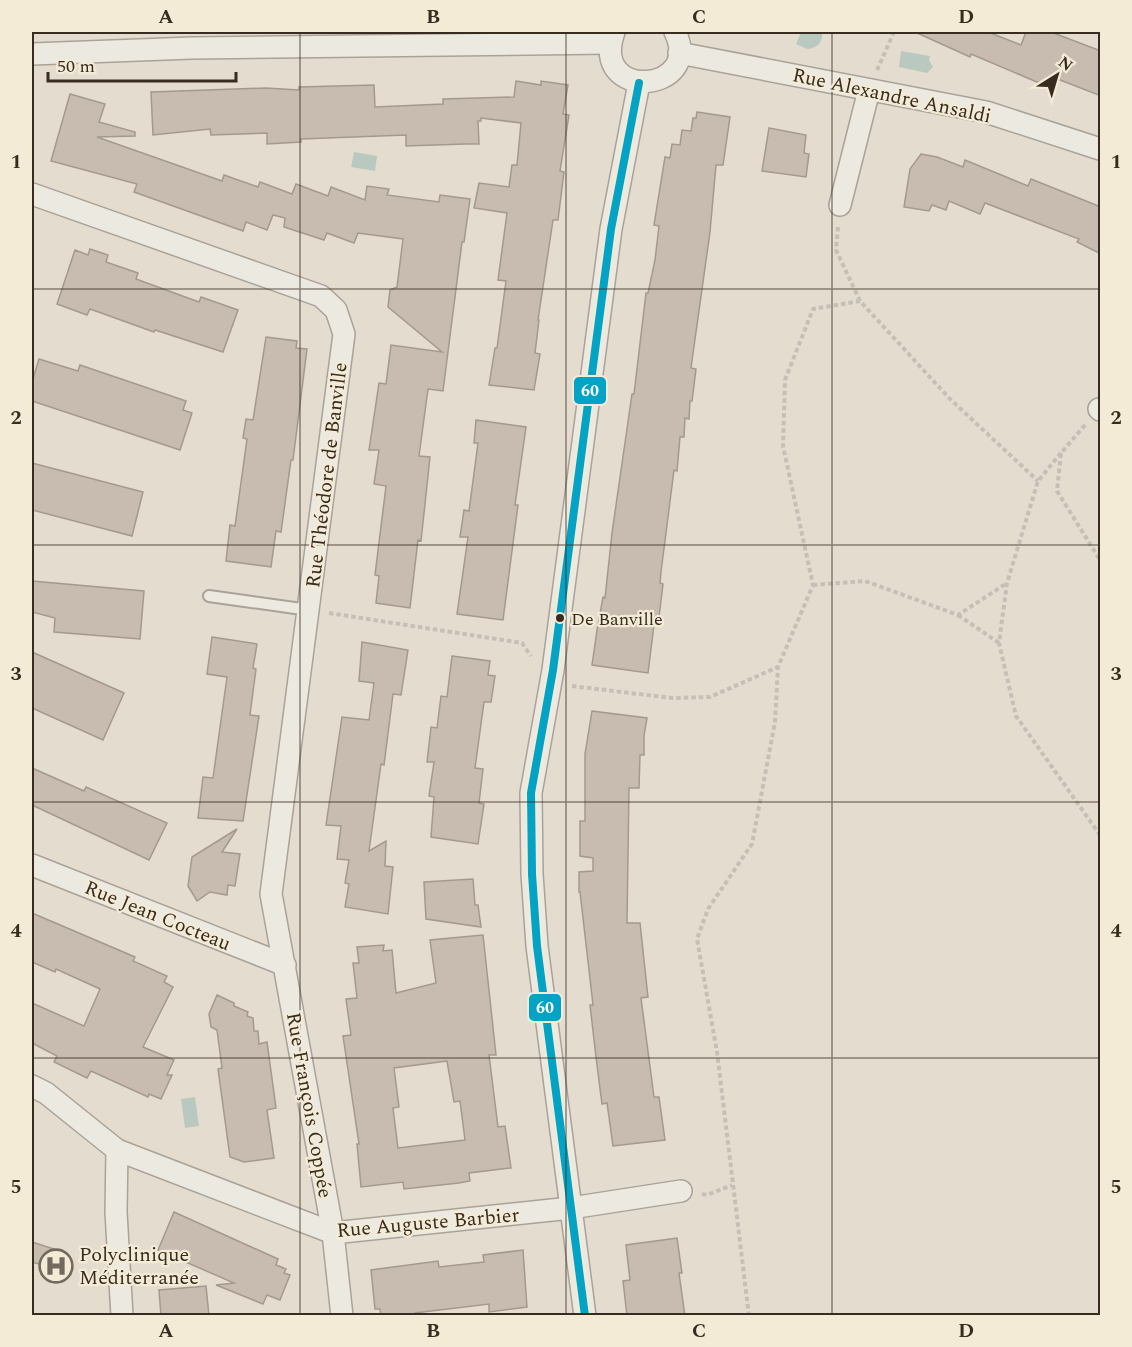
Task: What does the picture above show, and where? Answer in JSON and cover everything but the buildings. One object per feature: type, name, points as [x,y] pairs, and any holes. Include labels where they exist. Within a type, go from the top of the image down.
[{"type":"street","points":[[32,54],[612,37],[610,56],[616,69],[627,78],[639,83],[653,82],[666,76],[675,66],[680,53],[679,39],[675,32]]},
{"type":"street","name":"Rue Alexandre Ansaldi","points":[[680,53],[986,112],[1101,149]]},
{"type":"street","points":[[585,1316],[537,946],[532,874],[531,793],[551,684],[611,229],[639,83]]},
{"type":"street","points":[[840,205],[869,90]]},
{"type":"street","name":"Rue Théodore de Banville","points":[[32,194],[321,296],[336,310],[344,334],[271,894],[285,965]]},
{"type":"street","name":"Rue Jean Cocteau","points":[[32,865],[285,965]]},
{"type":"street","name":"Rue François Coppée","points":[[285,965],[333,1233],[342,1316]]},
{"type":"street","points":[[32,1086],[46,1093],[117,1150],[116,1212],[122,1316]]},
{"type":"street","name":"Rue Auguste Barbier","points":[[117,1150],[333,1233],[571,1208],[681,1191]]},
{"type":"lane","points":[[209,596],[309,610]]},
{"type":"path","points":[[869,90],[894,32]]},
{"type":"path","points":[[840,205],[836,250],[860,301],[950,399],[1038,481]]},
{"type":"path","points":[[749,1316],[717,1052],[697,939],[708,909],[752,844],[775,722],[778,667],[813,585],[783,446],[785,380],[813,309],[860,301]]},
{"type":"path","points":[[1100,409],[1038,481],[1007,583],[999,643],[1016,716],[1101,835]]},
{"type":"path","points":[[1061,453],[1057,491],[1101,560]]},
{"type":"path","points":[[813,585],[865,581],[958,615],[999,643]]},
{"type":"path","points":[[958,615],[1007,583]]},
{"type":"path","points":[[309,610],[522,643],[551,684],[672,698],[710,697],[778,667]]},
{"type":"path","points":[[681,1191],[707,1195],[732,1185]]},
{"type":"shaded area","points":[[801,32],[822,32],[821,42],[807,49],[796,44]]},
{"type":"shaded area","points":[[901,51],[930,56],[929,60],[933,67],[927,73],[899,67]]},
{"type":"shaded area","points":[[354,152],[377,156],[375,171],[351,167]]},
{"type":"shaded area","points":[[195,1097],[199,1126],[185,1128],[181,1099]]},
{"type":"transit line","name":"60","points":[[585,1316],[537,946],[532,874],[531,793],[553,670],[611,229],[639,83]]},
{"type":"place","name":"De Banville","points":[[560,618]]},
{"type":"place","name":"Polyclinique Méditerranée","points":[[56,1266]]}]
